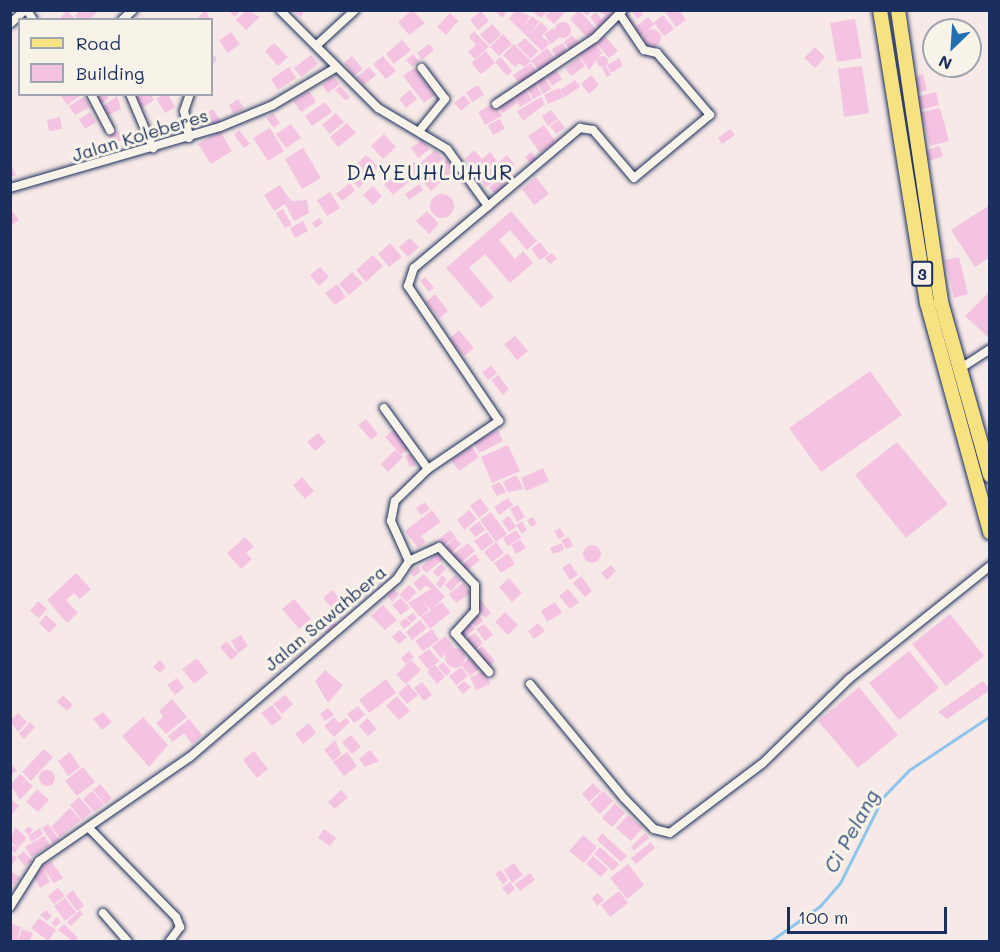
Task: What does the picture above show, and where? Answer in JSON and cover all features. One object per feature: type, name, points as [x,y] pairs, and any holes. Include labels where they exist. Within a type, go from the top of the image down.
[{"type":"main road","name":"3","points":[[880,10],[934,303],[990,532]]},
{"type":"main road","name":"3","points":[[898,10],[934,303],[990,474]]},
{"type":"street","points":[[11,22],[26,10]]},
{"type":"street","points":[[280,10],[318,44],[337,67],[389,117],[420,130],[447,149],[488,206],[580,128],[593,130],[634,178],[710,114],[657,53],[644,50],[622,13],[496,104]]},
{"type":"street","points":[[318,44],[355,10]]},
{"type":"street","name":"Jalan Koleberes","points":[[10,188],[189,138],[273,105],[337,67]]},
{"type":"street","points":[[420,130],[445,99],[422,68]]},
{"type":"street","points":[[92,96],[110,130]]},
{"type":"street","points":[[130,96],[153,148]]},
{"type":"street","points":[[189,96],[184,111],[189,138]]},
{"type":"street","name":"Jalan Sawahbera","points":[[11,906],[34,866],[203,746],[397,579],[409,561],[391,512],[428,470],[493,427],[500,416],[416,303],[408,279],[414,268],[488,206]]},
{"type":"street","points":[[957,370],[990,350]]},
{"type":"street","points":[[384,408],[428,470]]},
{"type":"street","points":[[409,561],[439,547],[475,585],[475,611],[454,633],[489,672]]},
{"type":"street","points":[[530,684],[624,798],[654,829],[670,833],[763,763],[849,679],[990,566]]},
{"type":"street","points":[[89,828],[176,917],[180,927],[169,942]]},
{"type":"street","points":[[103,913],[128,942]]},
{"type":"building","points":[[80,10],[99,10],[91,18],[75,16]]},
{"type":"building","points":[[206,10],[209,18],[197,18]]},
{"type":"building","points":[[228,10],[241,10],[235,17]]},
{"type":"building","points":[[247,10],[260,17],[246,30],[236,20]]},
{"type":"building","points":[[292,10],[305,10],[301,17]]},
{"type":"building","points":[[412,10],[425,23],[409,35],[398,22]]},
{"type":"building","points":[[494,10],[507,10],[503,18]]},
{"type":"building","points":[[516,10],[530,16],[524,26],[532,16],[539,22],[531,33],[541,22],[548,29],[541,36],[550,43],[542,51],[509,19]]},
{"type":"building","points":[[530,10],[549,10],[541,18]]},
{"type":"building","points":[[551,10],[567,10],[554,24],[545,16]]},
{"type":"building","points":[[579,10],[598,31],[589,40],[570,19]]},
{"type":"building","points":[[581,10],[593,10],[587,16]]},
{"type":"building","points":[[595,10],[620,10],[613,19]]},
{"type":"building","points":[[631,10],[640,10],[643,15],[637,19]]},
{"type":"building","points":[[664,10],[679,10],[686,20],[676,27]]},
{"type":"building","points":[[67,11],[74,18],[60,18]]},
{"type":"building","points":[[481,11],[489,21],[478,30],[470,20]]},
{"type":"building","points":[[596,12],[606,25],[600,30],[590,17]]},
{"type":"building","points":[[450,13],[458,21],[446,35],[437,27]]},
{"type":"building","points":[[607,14],[613,20],[607,25],[601,19]]},
{"type":"building","points":[[628,14],[636,25],[631,29],[622,17]]},
{"type":"building","points":[[663,15],[674,29],[664,36],[655,24],[639,38],[632,30],[648,17],[653,23]]},
{"type":"building","points":[[855,19],[862,58],[837,62],[830,23]]},
{"type":"building","points":[[563,22],[569,24],[571,30],[569,36],[563,38],[557,36],[555,30],[557,24]]},
{"type":"building","points":[[492,24],[501,34],[490,45],[480,35]]},
{"type":"building","points":[[553,28],[560,37],[551,44],[544,34]]},
{"type":"building","points":[[652,29],[658,32],[661,38],[658,44],[652,47],[646,44],[643,38],[646,32]]},
{"type":"building","points":[[474,31],[489,47],[475,59],[468,52],[476,45],[469,37]]},
{"type":"building","points":[[231,32],[240,44],[228,53],[219,41]]},
{"type":"building","points":[[503,34],[512,44],[499,56],[490,47]]},
{"type":"building","points":[[572,35],[580,44],[571,51],[564,42]]},
{"type":"building","points":[[605,36],[618,51],[609,58],[596,43]]},
{"type":"building","points":[[525,38],[538,51],[531,59],[517,45]]},
{"type":"building","points":[[402,40],[411,50],[394,64],[386,54]]},
{"type":"building","points":[[594,41],[602,53],[589,70],[578,53]]},
{"type":"building","points":[[274,43],[288,57],[278,66],[265,51]]},
{"type":"building","points":[[563,43],[567,52],[556,58],[552,49]]},
{"type":"building","points":[[429,44],[434,50],[422,60],[417,53]]},
{"type":"building","points":[[514,44],[531,61],[524,67],[519,63],[515,67],[503,55]]},
{"type":"building","points":[[815,47],[825,57],[815,68],[804,58]]},
{"type":"building","points":[[547,48],[557,61],[542,73],[531,61]]},
{"type":"building","points":[[486,51],[495,63],[481,74],[471,63]]},
{"type":"building","points":[[413,54],[419,61],[412,67],[406,60]]},
{"type":"building","points":[[311,55],[318,64],[301,77],[294,68]]},
{"type":"building","points":[[602,55],[608,61],[602,67],[596,61]]},
{"type":"building","points":[[352,56],[363,69],[354,76],[344,63]]},
{"type":"building","points":[[383,56],[396,71],[386,79],[373,64]]},
{"type":"building","points":[[501,57],[512,71],[507,76],[495,62]]},
{"type":"building","points":[[579,57],[585,66],[571,76],[565,68]]},
{"type":"building","points":[[619,58],[623,66],[611,73],[607,65]]},
{"type":"building","points":[[531,63],[538,74],[521,86],[513,75]]},
{"type":"building","points":[[606,66],[611,75],[607,77],[602,68]]},
{"type":"building","points":[[862,66],[869,113],[844,117],[838,69]]},
{"type":"building","points":[[289,67],[296,78],[278,90],[271,79]]},
{"type":"building","points":[[369,67],[376,75],[364,85],[357,77]]},
{"type":"building","points":[[414,68],[435,95],[424,103],[403,76]]},
{"type":"building","points":[[556,70],[562,79],[552,86],[546,77]]},
{"type":"building","points":[[922,74],[927,90],[915,93],[911,80]]},
{"type":"building","points":[[591,75],[599,85],[589,94],[581,84]]},
{"type":"building","points":[[333,76],[340,84],[328,93],[322,85]]},
{"type":"building","points":[[544,76],[551,89],[543,94],[536,81]]},
{"type":"building","points":[[575,80],[580,87],[565,97],[560,90]]},
{"type":"building","points":[[534,82],[542,94],[533,99],[526,87]]},
{"type":"building","points":[[478,85],[484,95],[472,102],[466,92]]},
{"type":"building","points":[[340,86],[350,97],[346,101],[335,90]]},
{"type":"building","points":[[525,88],[532,100],[520,107],[513,95]]},
{"type":"building","points":[[559,88],[564,97],[548,104],[544,95]]},
{"type":"building","points":[[410,90],[417,99],[406,108],[399,99]]},
{"type":"building","points":[[309,91],[316,102],[301,112],[293,101]]},
{"type":"building","points":[[936,92],[939,105],[920,110],[916,97]]},
{"type":"building","points":[[464,95],[470,103],[461,111],[454,103]]},
{"type":"building","points":[[61,96],[80,96],[67,105]]},
{"type":"building","points":[[95,96],[108,96],[109,98],[99,105]]},
{"type":"building","points":[[117,96],[121,109],[107,116],[102,107]]},
{"type":"building","points":[[152,96],[154,100],[142,108],[134,97]]},
{"type":"building","points":[[169,96],[175,107],[165,113],[156,98]]},
{"type":"building","points":[[512,96],[517,103],[503,113],[498,106]]},
{"type":"building","points":[[84,97],[90,107],[75,115],[69,106]]},
{"type":"building","points":[[541,97],[545,104],[523,121],[517,111]]},
{"type":"building","points":[[238,99],[244,108],[234,114],[229,105]]},
{"type":"building","points":[[325,102],[332,112],[312,126],[305,116]]},
{"type":"building","points":[[495,103],[502,116],[485,125],[478,112]]},
{"type":"building","points":[[940,108],[949,141],[930,146],[921,112]]},
{"type":"building","points":[[213,109],[221,121],[214,126],[206,113]]},
{"type":"building","points":[[551,110],[558,119],[548,126],[542,116]]},
{"type":"building","points":[[90,112],[96,122],[85,129],[79,119]]},
{"type":"building","points":[[273,113],[280,123],[274,128],[266,118]]},
{"type":"building","points":[[336,113],[344,122],[330,134],[322,125]]},
{"type":"building","points":[[60,117],[62,129],[49,131],[47,120]]},
{"type":"building","points":[[500,119],[505,129],[493,135],[488,125]]},
{"type":"building","points":[[559,120],[565,128],[556,134],[550,126]]},
{"type":"building","points":[[347,123],[356,133],[338,147],[330,137]]},
{"type":"building","points":[[291,124],[301,138],[286,148],[276,134]]},
{"type":"building","points":[[544,125],[556,142],[540,153],[528,136]]},
{"type":"building","points":[[270,128],[284,151],[268,161],[253,138]]},
{"type":"building","points":[[730,129],[735,135],[722,144],[718,138]]},
{"type":"building","points":[[239,130],[250,144],[244,148],[234,135]]},
{"type":"building","points":[[118,131],[123,140],[113,144],[108,135]]},
{"type":"building","points":[[220,131],[232,151],[211,164],[198,144]]},
{"type":"building","points":[[384,134],[396,147],[383,159],[371,146]]},
{"type":"building","points":[[422,140],[430,149],[418,158],[411,148]]},
{"type":"building","points":[[939,146],[943,156],[929,161],[925,151]]},
{"type":"building","points":[[303,148],[321,178],[302,189],[285,159]]},
{"type":"building","points":[[435,150],[443,159],[427,173],[419,164]]},
{"type":"building","points":[[474,150],[482,159],[490,152],[497,161],[480,176],[465,159]]},
{"type":"building","points":[[531,152],[538,161],[533,166],[525,157]]},
{"type":"building","points":[[366,155],[379,167],[359,188],[346,175]]},
{"type":"building","points":[[507,155],[515,165],[506,172],[498,163]]},
{"type":"building","points":[[447,159],[455,169],[431,191],[424,183]]},
{"type":"building","points":[[414,162],[426,176],[417,183],[405,169]]},
{"type":"building","points":[[10,163],[16,175],[10,177]]},
{"type":"building","points":[[496,164],[505,173],[486,187],[479,178]]},
{"type":"building","points":[[402,169],[411,180],[393,195],[384,184]]},
{"type":"building","points":[[508,173],[515,179],[511,184],[504,177]]},
{"type":"building","points":[[536,177],[549,194],[534,205],[522,189]]},
{"type":"building","points":[[498,178],[507,186],[498,196],[489,188]]},
{"type":"building","points":[[350,183],[355,191],[342,201],[336,194]]},
{"type":"building","points":[[419,184],[423,190],[409,200],[405,194]]},
{"type":"building","points":[[280,185],[291,201],[307,200],[309,213],[294,221],[285,204],[274,211],[264,195]]},
{"type":"building","points":[[373,186],[382,196],[373,205],[363,195]]},
{"type":"building","points":[[330,192],[340,208],[327,216],[317,200]]},
{"type":"building","points":[[442,194],[450,198],[454,206],[450,214],[442,218],[434,214],[430,206],[434,198]]},
{"type":"building","points":[[990,205],[990,257],[975,267],[951,230]]},
{"type":"building","points":[[10,208],[19,220],[10,226]]},
{"type":"building","points":[[283,209],[292,225],[285,228],[276,213]]},
{"type":"building","points":[[427,211],[439,224],[429,234],[416,221]]},
{"type":"building","points":[[511,211],[537,241],[527,250],[510,230],[499,240],[515,259],[523,251],[533,263],[510,283],[485,254],[469,268],[494,297],[481,308],[446,268]]},
{"type":"building","points":[[319,218],[323,223],[316,228],[312,223]]},
{"type":"building","points":[[303,221],[308,231],[295,238],[290,228]]},
{"type":"building","points":[[410,238],[419,247],[408,257],[399,247]]},
{"type":"building","points":[[540,242],[549,254],[540,260],[531,249]]},
{"type":"building","points":[[390,243],[402,257],[389,267],[378,254]]},
{"type":"building","points":[[552,253],[557,259],[550,264],[545,258]]},
{"type":"building","points":[[373,255],[383,266],[366,282],[356,270]]},
{"type":"building","points":[[959,257],[968,294],[954,298],[945,260]]},
{"type":"building","points":[[320,267],[329,277],[319,286],[310,275]]},
{"type":"building","points":[[352,272],[363,283],[349,295],[339,284]]},
{"type":"building","points":[[425,277],[434,288],[429,292],[420,281]]},
{"type":"building","points":[[337,284],[346,297],[335,305],[325,293]]},
{"type":"building","points":[[990,291],[990,339],[965,316]]},
{"type":"building","points":[[435,294],[448,311],[440,318],[426,302]]},
{"type":"building","points":[[459,330],[474,348],[464,356],[449,339]]},
{"type":"building","points":[[515,336],[528,351],[517,360],[504,344]]},
{"type":"building","points":[[491,366],[497,373],[488,380],[482,372]]},
{"type":"building","points":[[870,371],[902,415],[821,472],[789,428]]},
{"type":"building","points":[[498,375],[509,389],[503,395],[491,380]]},
{"type":"building","points":[[366,419],[378,434],[371,440],[358,425]]},
{"type":"building","points":[[394,429],[410,447],[401,455],[385,437]]},
{"type":"building","points":[[498,430],[503,441],[479,453],[474,442]]},
{"type":"building","points":[[318,433],[326,442],[315,451],[307,442]]},
{"type":"building","points":[[897,442],[948,504],[906,538],[855,475]]},
{"type":"building","points":[[508,445],[520,471],[492,483],[481,457]]},
{"type":"building","points":[[471,446],[479,457],[459,471],[451,460]]},
{"type":"building","points":[[395,450],[403,457],[388,472],[381,464]]},
{"type":"building","points":[[411,454],[416,465],[410,467],[405,456]]},
{"type":"building","points":[[543,468],[549,481],[526,491],[521,478]]},
{"type":"building","points":[[516,475],[524,489],[508,492],[503,482]]},
{"type":"building","points":[[302,477],[314,491],[305,499],[293,485]]},
{"type":"building","points":[[500,482],[506,492],[497,496],[491,486]]},
{"type":"building","points":[[480,498],[489,510],[479,518],[470,506]]},
{"type":"building","points":[[508,498],[513,505],[499,515],[494,507]]},
{"type":"building","points":[[425,502],[430,509],[421,515],[416,508]]},
{"type":"building","points":[[518,505],[525,517],[517,522],[510,509]]},
{"type":"building","points":[[432,510],[441,522],[421,536],[426,542],[418,548],[405,531]]},
{"type":"building","points":[[469,510],[477,519],[464,530],[457,520]]},
{"type":"building","points":[[491,512],[507,534],[496,542],[480,520]]},
{"type":"building","points":[[509,516],[516,527],[509,532],[502,521]]},
{"type":"building","points":[[533,517],[537,524],[531,527],[527,520]]},
{"type":"building","points":[[479,521],[485,530],[475,537],[469,529]]},
{"type":"building","points":[[522,521],[527,530],[522,534],[516,525]]},
{"type":"building","points":[[560,528],[565,536],[559,539],[554,531]]},
{"type":"building","points":[[450,530],[456,537],[443,546],[438,540]]},
{"type":"building","points":[[516,530],[521,538],[508,546],[503,538]]},
{"type":"building","points":[[487,532],[494,542],[482,551],[474,541]]},
{"type":"building","points":[[245,537],[254,547],[246,553],[252,559],[241,569],[227,553]]},
{"type":"building","points":[[569,537],[573,546],[566,549],[561,540]]},
{"type":"building","points":[[455,538],[461,544],[450,554],[444,548]]},
{"type":"building","points":[[520,540],[526,548],[516,554],[511,545]]},
{"type":"building","points":[[496,542],[504,553],[492,562],[484,552]]},
{"type":"building","points":[[468,543],[475,551],[458,565],[451,556]]},
{"type":"building","points":[[562,543],[564,550],[553,554],[550,548]]},
{"type":"building","points":[[592,545],[598,548],[601,554],[598,560],[592,563],[586,560],[583,554],[586,548]]},
{"type":"building","points":[[438,552],[444,559],[426,573],[421,567]]},
{"type":"building","points":[[508,553],[515,564],[501,573],[494,563]]},
{"type":"building","points":[[475,554],[480,560],[465,572],[460,566]]},
{"type":"building","points":[[570,563],[578,575],[570,580],[562,568]]},
{"type":"building","points":[[441,564],[446,569],[438,577],[433,572]]},
{"type":"building","points":[[611,565],[616,571],[607,580],[601,573]]},
{"type":"building","points":[[418,566],[421,571],[414,577],[410,572]]},
{"type":"building","points":[[76,573],[91,589],[80,599],[74,593],[66,600],[78,613],[67,623],[47,600]]},
{"type":"building","points":[[424,574],[445,597],[433,608],[442,602],[450,613],[430,629],[421,617],[431,610],[423,602],[429,610],[420,617],[408,603],[431,589],[426,585],[420,591],[413,583]]},
{"type":"building","points":[[442,575],[447,579],[441,588],[436,585]]},
{"type":"building","points":[[455,575],[461,580],[451,591],[445,585]]},
{"type":"building","points":[[581,576],[592,591],[585,597],[573,583]]},
{"type":"building","points":[[509,578],[522,593],[512,602],[499,587]]},
{"type":"building","points":[[463,583],[471,593],[456,603],[449,594]]},
{"type":"building","points":[[409,585],[417,592],[407,602],[399,595]]},
{"type":"building","points":[[394,589],[399,594],[392,602],[387,596]]},
{"type":"building","points":[[568,589],[579,602],[570,609],[559,596]]},
{"type":"building","points":[[332,590],[345,604],[336,613],[323,598]]},
{"type":"building","points":[[401,598],[410,608],[401,615],[392,605]]},
{"type":"building","points":[[479,598],[491,613],[485,618],[473,602]]},
{"type":"building","points":[[294,599],[311,619],[299,629],[282,609]]},
{"type":"building","points":[[38,601],[47,609],[39,618],[30,611]]},
{"type":"building","points":[[555,602],[562,613],[547,622],[541,611]]},
{"type":"building","points":[[383,605],[397,620],[385,630],[371,616]]},
{"type":"building","points":[[326,611],[332,617],[322,626],[316,619]]},
{"type":"building","points":[[505,612],[518,625],[508,635],[495,622]]},
{"type":"building","points":[[413,613],[417,618],[411,623],[407,617]]},
{"type":"building","points":[[477,614],[483,621],[475,627],[469,620]]},
{"type":"building","points":[[950,614],[984,656],[946,686],[912,644]]},
{"type":"building","points":[[46,615],[57,625],[49,633],[39,623]]},
{"type":"building","points":[[406,618],[411,624],[404,629],[399,623]]},
{"type":"building","points":[[332,619],[337,626],[325,633],[321,629]]},
{"type":"building","points":[[420,620],[427,628],[412,640],[406,632]]},
{"type":"building","points":[[469,621],[475,629],[462,640],[455,632]]},
{"type":"building","points":[[538,623],[545,631],[534,639],[528,631]]},
{"type":"building","points":[[484,624],[493,635],[485,641],[476,629]]},
{"type":"building","points":[[432,629],[439,640],[423,651],[415,641]]},
{"type":"building","points":[[399,630],[407,637],[399,644],[392,637]]},
{"type":"building","points":[[475,633],[483,643],[473,651],[465,640]]},
{"type":"building","points":[[241,635],[248,646],[238,653],[231,641]]},
{"type":"building","points":[[445,636],[454,647],[441,658],[432,647]]},
{"type":"building","points":[[226,641],[238,654],[231,660],[220,647]]},
{"type":"building","points":[[482,646],[495,661],[488,667],[475,652]]},
{"type":"building","points":[[455,648],[462,651],[465,658],[462,665],[455,668],[448,665],[445,658],[448,651]]},
{"type":"building","points":[[429,649],[439,661],[429,670],[418,657]]},
{"type":"building","points":[[409,651],[414,657],[406,664],[401,658]]},
{"type":"building","points":[[909,651],[939,688],[899,720],[869,683]]},
{"type":"building","points":[[197,658],[208,673],[194,684],[182,669]]},
{"type":"building","points":[[469,658],[479,669],[470,676],[461,665]]},
{"type":"building","points":[[160,660],[166,667],[160,673],[153,667]]},
{"type":"building","points":[[411,660],[421,670],[406,684],[396,675]]},
{"type":"building","points":[[443,662],[451,671],[446,676],[438,667]]},
{"type":"building","points":[[435,665],[445,677],[437,684],[427,672]]},
{"type":"building","points":[[461,667],[468,676],[456,685],[449,676]]},
{"type":"building","points":[[325,670],[343,685],[328,703],[315,681]]},
{"type":"building","points":[[484,671],[490,684],[476,690],[470,677]]},
{"type":"building","points":[[177,678],[184,688],[175,695],[167,685]]},
{"type":"building","points":[[386,679],[396,693],[369,713],[359,700]]},
{"type":"building","points":[[464,681],[471,687],[463,694],[457,687]]},
{"type":"building","points":[[983,681],[990,690],[947,719],[938,712]]},
{"type":"building","points":[[422,682],[432,695],[424,701],[414,688]]},
{"type":"building","points":[[408,684],[418,695],[407,704],[398,693]]},
{"type":"building","points":[[859,687],[898,735],[858,768],[818,721]]},
{"type":"building","points":[[63,695],[73,705],[67,711],[57,702]]},
{"type":"building","points":[[285,695],[293,704],[282,714],[273,704]]},
{"type":"building","points":[[397,696],[410,711],[399,720],[386,706]]},
{"type":"building","points":[[172,699],[187,717],[166,734],[156,723],[163,717],[159,711]]},
{"type":"building","points":[[272,705],[282,718],[272,726],[261,713]]},
{"type":"building","points":[[358,706],[365,715],[354,723],[347,714]]},
{"type":"building","points":[[328,708],[334,715],[325,721],[320,714]]},
{"type":"building","points":[[103,712],[112,722],[102,730],[93,719]]},
{"type":"building","points":[[18,713],[27,722],[18,732],[10,721]]},
{"type":"building","points":[[143,717],[168,745],[149,767],[122,736]]},
{"type":"building","points":[[334,717],[339,723],[346,718],[350,722],[334,737],[324,726]]},
{"type":"building","points":[[367,718],[377,729],[368,736],[359,726]]},
{"type":"building","points":[[189,719],[202,735],[192,744],[184,733],[172,742],[168,736]]},
{"type":"building","points":[[30,722],[35,727],[24,739],[19,734]]},
{"type":"building","points":[[309,723],[316,733],[303,744],[295,734]]},
{"type":"building","points":[[351,735],[361,747],[352,754],[342,742]]},
{"type":"building","points":[[335,740],[341,754],[333,761],[324,750]]},
{"type":"building","points":[[44,749],[53,757],[31,781],[22,772]]},
{"type":"building","points":[[370,750],[379,761],[365,767],[359,759]]},
{"type":"building","points":[[254,751],[268,769],[257,778],[243,760]]},
{"type":"building","points":[[70,752],[80,767],[68,776],[58,761]]},
{"type":"building","points":[[347,752],[357,766],[344,776],[333,762]]},
{"type":"building","points":[[10,764],[17,770],[10,776]]},
{"type":"building","points":[[83,767],[95,782],[77,796],[65,781]]},
{"type":"building","points":[[47,770],[53,772],[55,778],[53,784],[47,786],[41,784],[39,778],[41,772]]},
{"type":"building","points":[[20,774],[26,779],[20,785],[26,780],[33,786],[20,800],[10,785]]},
{"type":"building","points":[[593,783],[601,791],[589,802],[582,794]]},
{"type":"building","points":[[100,784],[112,798],[105,804],[93,790]]},
{"type":"building","points":[[37,789],[49,800],[38,812],[26,802]]},
{"type":"building","points":[[341,790],[348,797],[335,809],[328,802]]},
{"type":"building","points":[[92,791],[104,804],[94,812],[83,799]]},
{"type":"building","points":[[603,791],[613,801],[600,814],[590,804]]},
{"type":"building","points":[[79,797],[92,812],[82,820],[70,805]]},
{"type":"building","points":[[13,801],[19,806],[10,817],[10,803]]},
{"type":"building","points":[[615,803],[625,813],[612,827],[602,818]]},
{"type":"building","points":[[70,808],[81,820],[60,837],[51,827]]},
{"type":"building","points":[[628,815],[643,828],[631,841],[616,828]]},
{"type":"building","points":[[48,824],[59,839],[53,844],[42,828]]},
{"type":"building","points":[[29,826],[33,830],[29,835],[24,831]]},
{"type":"building","points":[[15,827],[27,838],[18,848],[10,841]]},
{"type":"building","points":[[40,828],[43,834],[32,842],[28,836]]},
{"type":"building","points":[[324,829],[336,838],[330,846],[318,838]]},
{"type":"building","points":[[602,833],[627,856],[621,862],[597,840]]},
{"type":"building","points":[[645,833],[649,838],[634,851],[631,847]]},
{"type":"building","points":[[583,835],[597,847],[584,863],[569,851]]},
{"type":"building","points":[[44,836],[50,845],[31,857],[25,847]]},
{"type":"building","points":[[651,842],[655,848],[636,864],[631,858]]},
{"type":"building","points":[[10,844],[18,848],[15,853],[10,850]]},
{"type":"building","points":[[600,847],[619,864],[613,871],[594,854]]},
{"type":"building","points":[[24,851],[32,861],[25,866],[17,857]]},
{"type":"building","points":[[10,853],[17,858],[10,867]]},
{"type":"building","points":[[593,856],[608,869],[601,877],[586,864]]},
{"type":"building","points":[[51,861],[63,878],[54,883],[42,867]]},
{"type":"building","points":[[514,863],[523,875],[512,883],[504,870]]},
{"type":"building","points":[[628,864],[644,885],[627,899],[610,878]]},
{"type":"building","points":[[43,868],[50,882],[40,888],[32,874]]},
{"type":"building","points":[[501,870],[508,880],[503,884],[495,874]]},
{"type":"building","points":[[13,872],[20,878],[10,889],[10,875]]},
{"type":"building","points":[[530,873],[535,880],[520,891],[515,884]]},
{"type":"building","points":[[510,882],[515,889],[508,895],[502,888]]},
{"type":"building","points":[[58,888],[65,896],[54,904],[48,896]]},
{"type":"building","points":[[73,890],[84,906],[77,911],[66,896]]},
{"type":"building","points":[[619,891],[628,903],[610,917],[601,905]]},
{"type":"building","points":[[598,893],[604,900],[597,906],[592,898]]},
{"type":"building","points":[[65,898],[76,912],[65,921],[54,906]]},
{"type":"building","points":[[46,910],[52,916],[47,921],[40,915]]},
{"type":"building","points":[[80,910],[83,914],[71,926],[67,922]]},
{"type":"building","points":[[57,917],[61,922],[55,927],[51,923]]},
{"type":"building","points":[[39,918],[56,930],[48,941],[31,928]]},
{"type":"building","points":[[10,923],[21,927],[16,942],[10,942]]},
{"type":"building","points":[[64,924],[78,938],[74,942],[58,930]]},
{"type":"building","points":[[22,929],[33,933],[29,942],[17,942]]},
{"type":"waterway","name":"Ci Pelang","points":[[769,942],[820,906],[840,883],[883,797],[909,770],[990,716]]},
{"type":"district","name":"DAYEUHLUHUR","points":[[430,172]]}]
